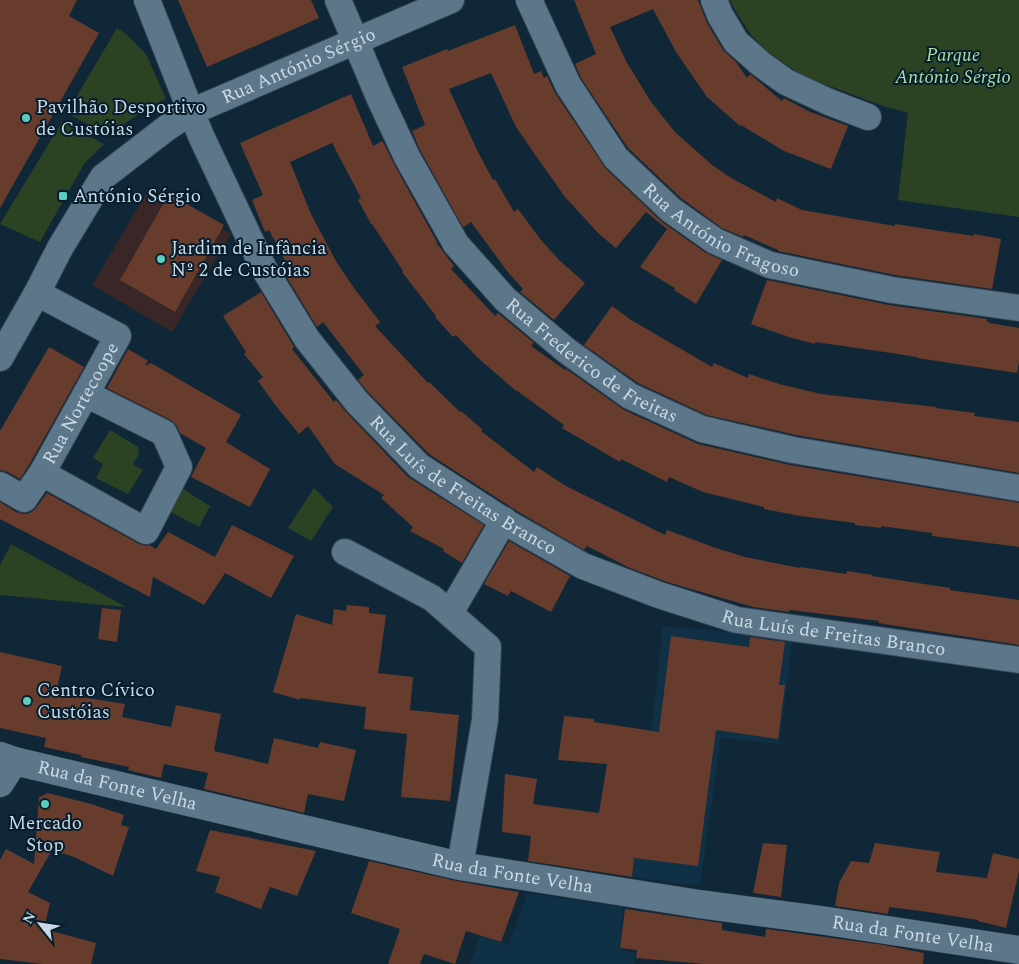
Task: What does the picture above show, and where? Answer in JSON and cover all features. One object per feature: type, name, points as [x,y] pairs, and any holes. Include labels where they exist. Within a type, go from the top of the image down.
[{"type":"street","name":"Rua Luís de Freitas Branco","points":[[147,0],[191,112],[263,267],[307,339],[356,402],[418,466],[504,520],[583,566],[659,595],[737,620],[1019,660]]},
{"type":"street","name":"Rua Frederico de Freitas","points":[[338,0],[407,157],[456,244],[505,300],[567,351],[630,396],[702,429],[794,450],[1019,488]]},
{"type":"street","name":"Rua António Sérgio","points":[[0,358],[60,248],[103,178],[168,127],[191,112],[451,0]]},
{"type":"street","name":"Rua António Fragoso","points":[[529,0],[568,85],[616,158],[671,210],[716,241],[770,265],[892,290],[1019,308]]},
{"type":"street","points":[[714,0],[720,16],[736,42],[761,64],[786,82],[829,102],[868,117]]},
{"type":"street","name":"Rua Nortecoope","points":[[0,484],[24,499],[42,473],[118,336],[37,293]]},
{"type":"street","points":[[42,473],[146,532],[180,467],[164,433],[86,394]]},
{"type":"street","points":[[450,613],[504,520]]},
{"type":"street","points":[[345,552],[432,598],[488,647],[485,720],[460,866]]},
{"type":"street","name":"Rua da Fonte Velha","points":[[5,767],[460,866],[699,904],[1019,950]]},
{"type":"shaded area","name":"Jardim de Infância Nº 2 de Custóias","points":[[151,186],[231,234],[172,332],[92,285]]},
{"type":"shaded area","points":[[662,626],[793,637],[779,744],[721,738],[700,886],[632,877],[658,673]]},
{"type":"shaded area","points":[[527,893],[623,907],[619,949],[635,953],[634,964],[470,964],[480,936],[509,945]]},
{"type":"green space","name":"Parque António Sérgio","points":[[730,0],[1019,0],[1019,217],[898,200],[908,113],[880,105],[803,76],[768,52],[751,35]]},
{"type":"green space","points":[[117,28],[126,34],[146,54],[166,99],[136,116],[109,136],[67,113]]},
{"type":"green space","points":[[62,122],[104,144],[84,164],[40,242],[0,224]]},
{"type":"green space","points":[[110,430],[138,447],[139,454],[133,464],[143,470],[128,494],[96,478],[103,464],[93,458]]},
{"type":"green space","points":[[314,488],[333,507],[311,541],[288,528]]},
{"type":"green space","points":[[183,489],[210,506],[199,527],[169,511]]},
{"type":"green space","points":[[11,544],[126,607],[0,595],[0,565]]},
{"type":"building","name":"Pavilhão Desportivo de Custóias","points":[[0,0],[77,0],[69,16],[99,33],[0,208]]},
{"type":"building","points":[[178,0],[311,0],[319,18],[207,67]]},
{"type":"building","points":[[574,0],[698,0],[707,23],[723,50],[736,62],[747,78],[750,74],[782,101],[784,98],[808,111],[848,126],[831,169],[784,151],[740,126],[707,97],[676,52],[653,9],[610,27],[626,61],[651,102],[675,132],[712,165],[731,178],[776,202],[777,198],[802,210],[895,226],[895,224],[1001,239],[992,289],[895,275],[778,251],[744,235],[743,237],[722,228],[681,198],[628,148],[581,78],[575,64],[596,54]]},
{"type":"building","points":[[515,25],[534,74],[541,71],[544,78],[547,76],[555,93],[606,169],[662,222],[706,253],[722,260],[696,304],[674,290],[675,288],[640,267],[667,229],[646,212],[616,248],[599,234],[565,197],[516,127],[491,73],[449,89],[477,150],[493,180],[495,179],[514,212],[518,209],[559,260],[585,283],[554,320],[520,292],[523,289],[507,271],[471,222],[463,227],[420,150],[412,131],[425,125],[402,67]]},
{"type":"building","points":[[351,94],[373,146],[382,141],[384,144],[436,242],[454,266],[451,269],[495,316],[498,313],[534,343],[531,346],[565,370],[624,410],[698,444],[790,465],[1019,503],[1019,547],[932,536],[932,533],[881,526],[881,528],[855,525],[855,523],[764,509],[764,507],[703,492],[669,477],[667,482],[621,459],[620,462],[562,428],[564,425],[516,391],[477,357],[456,335],[453,337],[435,317],[402,272],[371,224],[358,200],[361,198],[332,143],[290,162],[311,214],[337,263],[380,322],[375,326],[428,383],[482,429],[481,431],[534,472],[537,467],[564,485],[665,535],[667,530],[745,557],[800,568],[846,574],[847,571],[950,588],[950,590],[1019,600],[1019,645],[878,623],[879,621],[753,607],[667,582],[630,568],[587,546],[584,550],[517,511],[429,454],[358,380],[364,375],[323,322],[317,327],[286,276],[291,272],[269,230],[265,232],[252,200],[263,195],[240,143]]},
{"type":"building","points":[[169,194],[224,225],[175,312],[120,280]]},
{"type":"building","points":[[767,280],[889,305],[987,319],[989,323],[1019,328],[1019,362],[1017,373],[878,351],[815,342],[815,344],[751,324]]},
{"type":"building","points":[[261,292],[294,347],[292,349],[334,402],[336,400],[408,477],[484,525],[462,563],[443,551],[444,549],[410,531],[413,527],[381,498],[384,495],[335,464],[308,426],[299,434],[276,406],[258,381],[263,377],[244,354],[246,352],[223,316]]},
{"type":"building","points":[[612,306],[631,320],[712,367],[714,363],[748,378],[749,374],[779,384],[821,394],[936,407],[975,413],[974,416],[1019,422],[1019,473],[796,435],[707,415],[638,383],[584,345]]},
{"type":"building","points":[[49,347],[84,367],[20,479],[0,470],[0,431]]},
{"type":"building","points":[[128,349],[148,361],[145,366],[151,363],[241,415],[226,442],[270,469],[250,507],[191,477],[206,448],[180,433],[177,426],[171,420],[107,388]]},
{"type":"building","points":[[47,493],[139,544],[149,545],[156,549],[168,532],[215,557],[232,525],[294,556],[271,598],[225,573],[204,605],[153,577],[150,597],[0,519],[0,502],[16,512],[30,513]]},
{"type":"building","points":[[509,541],[570,576],[551,612],[511,591],[508,596],[484,584]]},
{"type":"building","points":[[347,605],[369,607],[369,613],[386,615],[378,673],[413,677],[410,710],[459,715],[450,801],[401,797],[407,734],[364,729],[366,707],[300,698],[300,700],[273,692],[296,614],[332,625],[334,609],[346,611]]},
{"type":"building","points":[[102,608],[121,610],[117,642],[98,639]]},
{"type":"building","points":[[671,636],[749,647],[750,637],[785,642],[779,685],[785,685],[778,739],[716,730],[698,866],[634,858],[632,877],[528,861],[531,836],[502,832],[505,774],[537,779],[533,804],[599,813],[607,764],[558,760],[564,716],[594,719],[594,722],[659,732]]},
{"type":"building","points":[[0,652],[62,666],[56,693],[125,704],[122,717],[171,727],[176,705],[221,714],[214,751],[268,764],[274,738],[318,748],[320,742],[356,750],[344,801],[308,794],[304,813],[204,789],[208,773],[164,764],[161,778],[128,770],[129,767],[44,747],[46,738],[0,728]]},
{"type":"building","points":[[48,793],[124,815],[121,825],[129,827],[113,876],[74,857],[52,850],[28,892],[50,903],[44,929],[96,943],[91,964],[43,964],[0,959],[0,860],[6,849],[34,864],[39,797]]},
{"type":"building","points":[[210,830],[316,851],[297,896],[270,887],[261,909],[215,892],[220,877],[196,871]]},
{"type":"building","points":[[763,843],[787,845],[781,897],[753,893]]},
{"type":"building","points":[[875,843],[940,852],[936,872],[987,878],[993,853],[1019,859],[1019,871],[1006,928],[978,920],[928,912],[889,907],[888,914],[835,906],[839,883],[851,861],[869,863]]},
{"type":"building","points":[[369,861],[457,881],[519,892],[501,942],[466,931],[455,964],[424,954],[420,964],[388,964],[400,929],[351,913]]},
{"type":"building","points":[[625,909],[722,923],[722,930],[765,937],[766,929],[884,945],[924,953],[923,964],[705,964],[636,958],[637,950],[620,948]]},
{"type":"place","name":"Pavilhão Desportivo de Custóias","points":[[26,118]]},
{"type":"place","name":"António Sérgio","points":[[63,196]]},
{"type":"place","name":"Jardim de Infância Nº 2 de Custóias","points":[[161,259]]},
{"type":"place","name":"Centro Cívico Custóias","points":[[27,701]]},
{"type":"place","name":"Mercado Stop","points":[[45,804]]}]
